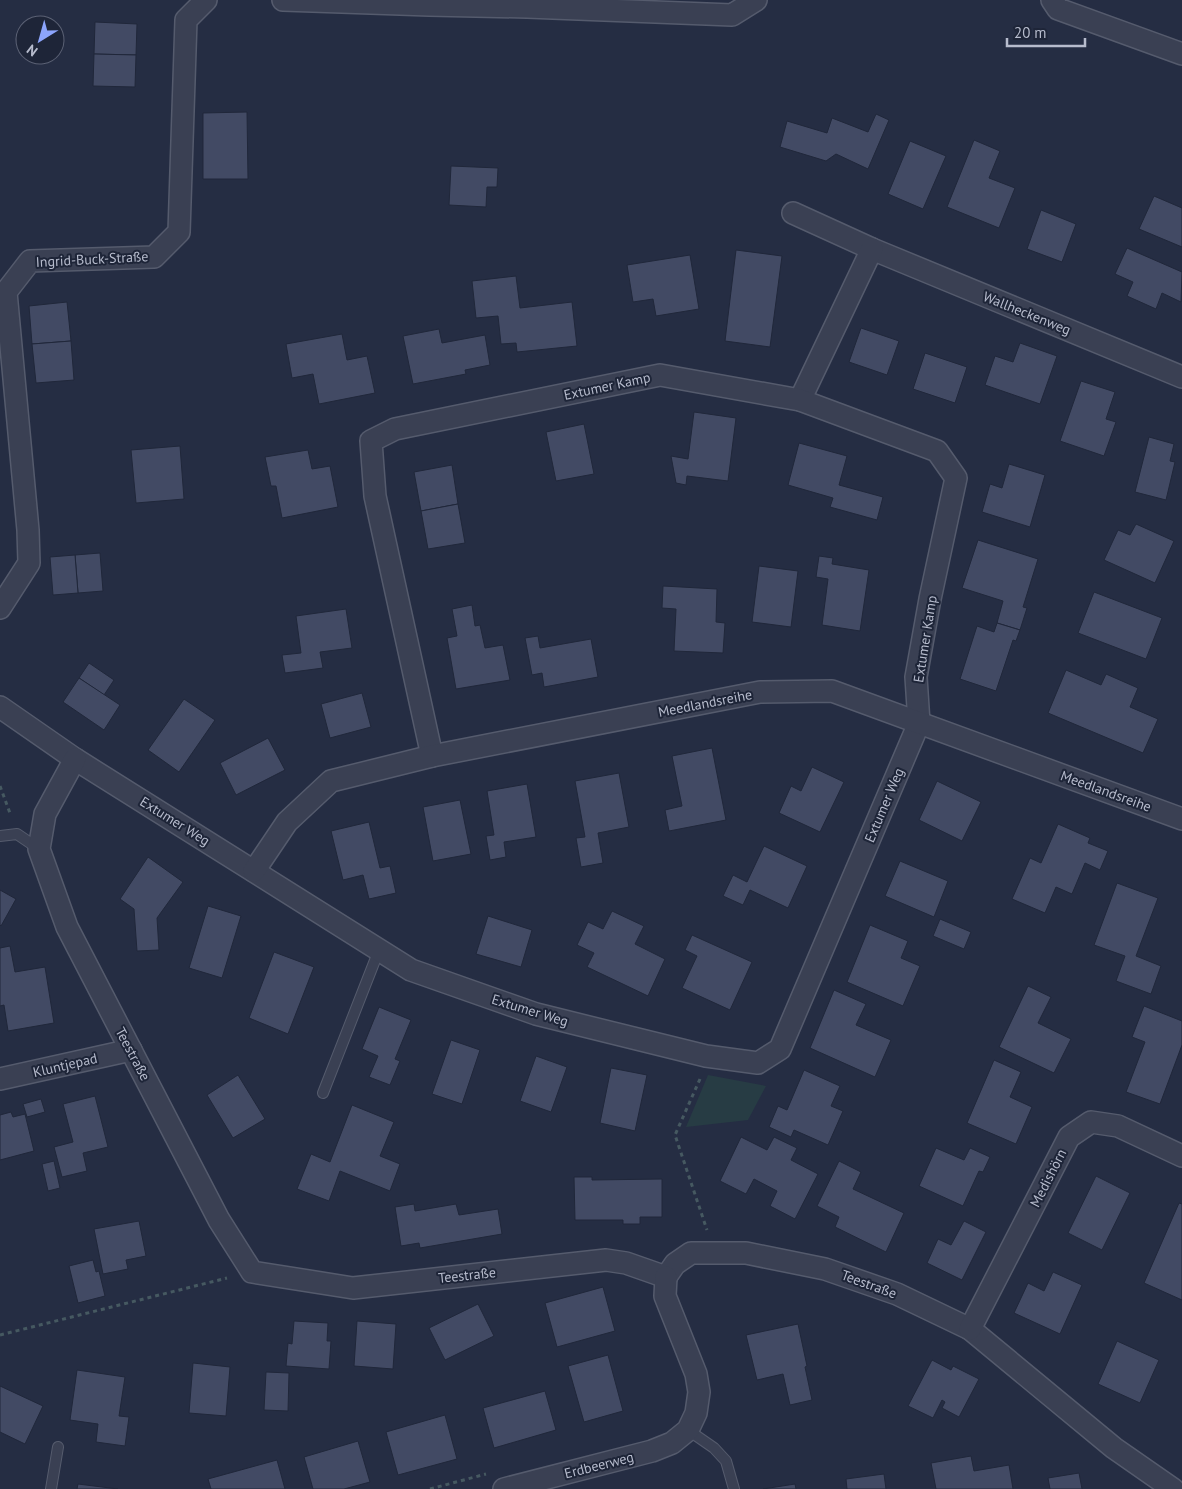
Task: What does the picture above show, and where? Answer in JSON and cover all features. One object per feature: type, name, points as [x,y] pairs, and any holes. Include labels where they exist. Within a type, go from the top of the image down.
[{"type":"street","name":"Ingrid-Buck-Straße","points":[[0,608],[30,563],[6,292],[30,261],[154,257],[179,232],[186,20],[206,0]]},
{"type":"street","points":[[283,0],[429,6],[527,3],[732,15],[756,0]]},
{"type":"street","points":[[1052,0],[1058,9],[1182,54]]},
{"type":"street","name":"Wallheckenweg","points":[[794,214],[872,249],[1182,377]]},
{"type":"street","points":[[800,400],[872,249]]},
{"type":"street","name":"Extumer Kamp","points":[[432,756],[375,496],[371,442],[395,429],[660,375],[800,400],[937,452],[956,478],[930,599],[916,677],[919,723]]},
{"type":"street","name":"Meedlandsreihe","points":[[254,871],[287,822],[331,781],[432,756],[760,692],[832,691],[1182,819]]},
{"type":"street","name":"Extumer Weg","points":[[0,707],[75,759],[411,970],[536,1014],[710,1056],[758,1063],[780,1049],[919,723]]},
{"type":"street","name":"Teestraße","points":[[75,759],[45,814],[39,849],[67,927],[218,1220],[252,1272],[354,1288],[606,1260],[626,1264],[666,1277],[674,1264],[690,1254],[714,1252],[746,1253],[825,1269],[897,1294],[970,1329],[1114,1448],[1173,1489]]},
{"type":"street","name":"Kluntjepad","points":[[0,1079],[131,1050]]},
{"type":"street","name":"Medishörn","points":[[970,1329],[1069,1137],[1091,1122],[1118,1126],[1182,1156]]},
{"type":"street","points":[[666,1277],[665,1296],[696,1374],[699,1392],[696,1413],[688,1430]]},
{"type":"street","name":"Erdbeerweg","points":[[504,1489],[542,1484],[652,1451],[672,1443],[688,1430]]},
{"type":"lane","points":[[0,836],[17,834],[39,849]]},
{"type":"lane","points":[[323,1093],[379,950]]},
{"type":"lane","points":[[688,1430],[714,1448],[726,1461],[734,1489]]},
{"type":"lane","points":[[52,1489],[58,1447]]},
{"type":"path","points":[[0,786],[17,834]]},
{"type":"path","points":[[710,1056],[675,1135],[714,1252]]},
{"type":"path","points":[[0,1335],[252,1272]]},
{"type":"path","points":[[430,1489],[486,1474]]},
{"type":"shaded area","points":[[708,1075],[766,1086],[748,1120],[686,1127]]},
{"type":"building","points":[[95,22],[137,24],[136,55],[94,54]]},
{"type":"building","points":[[94,54],[136,55],[135,87],[93,86]]},
{"type":"building","points":[[247,112],[248,179],[203,179],[203,113]]},
{"type":"building","points":[[876,114],[889,120],[868,169],[836,154],[826,161],[780,147],[787,121],[827,133],[832,118],[868,132]]},
{"type":"building","points":[[974,140],[1000,151],[989,178],[1015,188],[999,228],[947,207]]},
{"type":"building","points":[[910,141],[946,156],[923,209],[888,194]]},
{"type":"building","points":[[451,166],[498,168],[497,187],[487,187],[486,207],[449,205]]},
{"type":"building","points":[[1154,196],[1182,208],[1182,247],[1139,229]]},
{"type":"building","points":[[1041,210],[1076,224],[1062,262],[1027,249]]},
{"type":"building","points":[[1127,248],[1182,272],[1181,302],[1162,293],[1156,309],[1127,296],[1133,282],[1115,274]]},
{"type":"building","points":[[736,250],[782,256],[770,347],[725,341]]},
{"type":"building","points":[[690,255],[699,309],[656,316],[653,299],[633,302],[627,265]]},
{"type":"building","points":[[516,276],[520,308],[572,302],[577,346],[517,352],[516,343],[501,344],[498,316],[476,318],[472,281]]},
{"type":"building","points":[[67,302],[71,341],[32,344],[29,306]]},
{"type":"building","points":[[861,328],[899,341],[887,375],[849,362]]},
{"type":"building","points":[[439,329],[442,343],[485,335],[490,365],[465,370],[466,374],[413,384],[403,336]]},
{"type":"building","points":[[342,334],[347,360],[367,356],[375,393],[319,404],[313,374],[292,378],[286,344]]},
{"type":"building","points":[[71,341],[74,380],[36,383],[32,344]]},
{"type":"building","points":[[1020,343],[1057,356],[1040,404],[985,385],[995,356],[1013,362]]},
{"type":"building","points":[[925,353],[967,367],[955,403],[913,389]]},
{"type":"building","points":[[1081,381],[1115,392],[1106,419],[1116,422],[1104,456],[1060,441]]},
{"type":"building","points":[[694,412],[736,418],[728,481],[687,476],[686,485],[676,483],[671,456],[688,459]]},
{"type":"building","points":[[584,424],[594,474],[556,481],[546,432]]},
{"type":"building","points":[[1149,437],[1174,444],[1170,461],[1175,462],[1166,500],[1135,492]]},
{"type":"building","points":[[799,443],[847,456],[839,485],[883,497],[877,520],[830,507],[833,498],[788,485]]},
{"type":"building","points":[[180,446],[184,499],[136,503],[131,450]]},
{"type":"building","points":[[308,450],[312,469],[330,466],[338,507],[282,518],[276,486],[271,486],[265,457]]},
{"type":"building","points":[[1009,464],[1045,475],[1030,527],[982,512],[990,484],[1002,488]]},
{"type":"building","points":[[452,465],[458,504],[421,511],[414,472]]},
{"type":"building","points":[[458,504],[465,543],[428,549],[421,511]]},
{"type":"building","points":[[1136,524],[1174,541],[1155,583],[1104,560],[1118,530],[1130,535]]},
{"type":"building","points":[[978,540],[1038,559],[1023,607],[1027,608],[1020,630],[997,623],[1003,601],[962,588]]},
{"type":"building","points":[[100,553],[103,591],[78,593],[75,555]]},
{"type":"building","points":[[75,555],[78,593],[53,595],[50,557]]},
{"type":"building","points":[[819,556],[833,558],[832,564],[869,570],[860,631],[822,625],[828,579],[816,577]]},
{"type":"building","points":[[759,566],[798,571],[791,627],[752,622]]},
{"type":"building","points":[[663,586],[717,589],[716,622],[725,623],[723,653],[674,651],[676,609],[662,608]]},
{"type":"building","points":[[1094,592],[1162,618],[1146,659],[1078,633]]},
{"type":"building","points":[[472,605],[475,626],[480,625],[485,648],[503,645],[510,680],[456,689],[447,638],[457,636],[452,609]]},
{"type":"building","points":[[346,609],[352,648],[320,652],[323,668],[285,673],[282,655],[301,653],[296,616]]},
{"type":"building","points":[[997,623],[1020,630],[1016,641],[1013,640],[996,691],[960,679],[977,626],[994,632]]},
{"type":"building","points":[[538,636],[540,648],[591,639],[598,677],[544,687],[542,673],[532,675],[525,638]]},
{"type":"building","points":[[89,663],[114,680],[104,695],[79,678]]},
{"type":"building","points":[[1066,670],[1101,685],[1106,674],[1138,688],[1130,707],[1158,719],[1143,753],[1048,713]]},
{"type":"building","points":[[79,678],[120,705],[104,730],[63,702]]},
{"type":"building","points":[[362,693],[371,727],[330,738],[321,704]]},
{"type":"building","points":[[184,699],[215,720],[179,772],[148,750]]},
{"type":"building","points":[[268,738],[285,770],[236,795],[220,763]]},
{"type":"building","points":[[712,748],[726,820],[669,831],[665,810],[682,806],[672,756]]},
{"type":"building","points":[[812,767],[844,782],[820,832],[779,813],[791,786],[801,791]]},
{"type":"building","points":[[619,773],[629,827],[598,833],[603,863],[581,867],[576,838],[585,837],[575,781]]},
{"type":"building","points":[[937,781],[981,802],[962,841],[919,820]]},
{"type":"building","points":[[527,784],[536,837],[504,842],[506,857],[490,860],[486,836],[494,835],[487,791]]},
{"type":"building","points":[[460,800],[471,854],[433,861],[423,807]]},
{"type":"building","points":[[369,822],[380,868],[390,866],[396,893],[369,899],[363,875],[343,880],[331,831]]},
{"type":"building","points":[[1058,824],[1090,838],[1088,843],[1108,851],[1100,870],[1085,863],[1072,894],[1056,887],[1045,913],[1012,899],[1030,858],[1041,863]]},
{"type":"building","points":[[764,846],[807,866],[788,908],[750,890],[743,905],[723,896],[733,875],[747,882]]},
{"type":"building","points":[[148,857],[183,882],[157,918],[159,950],[137,951],[134,909],[120,899]]},
{"type":"building","points":[[900,861],[948,881],[934,917],[885,896]]},
{"type":"building","points":[[1117,883],[1158,898],[1136,956],[1161,966],[1151,994],[1116,981],[1125,956],[1094,945]]},
{"type":"building","points":[[0,890],[16,899],[1,926],[0,925]]},
{"type":"building","points":[[208,906],[241,916],[222,978],[189,968]]},
{"type":"building","points":[[612,911],[644,926],[635,944],[665,959],[648,996],[587,967],[594,953],[577,945],[588,922],[603,929]]},
{"type":"building","points":[[488,916],[532,930],[521,967],[476,954]]},
{"type":"building","points":[[940,919],[971,932],[964,949],[933,936]]},
{"type":"building","points":[[870,925],[908,941],[901,958],[920,966],[903,1006],[847,982]]},
{"type":"building","points":[[692,935],[752,962],[730,1010],[682,988],[697,956],[685,950]]},
{"type":"building","points":[[10,946],[15,972],[45,967],[54,1023],[8,1031],[4,1005],[0,1006],[0,948]]},
{"type":"building","points":[[274,952],[314,967],[288,1034],[249,1018]]},
{"type":"building","points":[[1028,986],[1051,997],[1038,1023],[1071,1039],[1054,1073],[999,1047]]},
{"type":"building","points":[[834,990],[866,1004],[856,1025],[891,1040],[875,1077],[810,1048]]},
{"type":"building","points":[[1144,1006],[1182,1021],[1182,1045],[1160,1104],[1126,1092],[1145,1042],[1132,1037]]},
{"type":"building","points":[[379,1007],[411,1020],[395,1059],[400,1061],[390,1085],[369,1077],[378,1056],[362,1049]]},
{"type":"building","points":[[451,1040],[480,1050],[462,1104],[432,1094]]},
{"type":"building","points":[[536,1056],[567,1067],[551,1112],[520,1101]]},
{"type":"building","points":[[994,1060],[1021,1072],[1010,1097],[1032,1107],[1016,1144],[967,1123]]},
{"type":"building","points":[[611,1068],[647,1075],[635,1131],[600,1123]]},
{"type":"building","points":[[804,1070],[840,1086],[831,1106],[843,1111],[828,1145],[794,1130],[791,1137],[769,1127],[778,1106],[787,1110]]},
{"type":"building","points":[[238,1075],[265,1119],[233,1138],[207,1095]]},
{"type":"building","points":[[95,1096],[108,1147],[83,1153],[87,1171],[62,1177],[54,1147],[73,1142],[63,1104]]},
{"type":"building","points":[[41,1099],[45,1112],[27,1117],[23,1104]]},
{"type":"building","points":[[352,1105],[394,1122],[380,1156],[400,1164],[390,1191],[340,1171],[329,1201],[297,1189],[311,1154],[330,1162]]},
{"type":"building","points":[[11,1112],[13,1117],[25,1114],[34,1151],[0,1160],[0,1115]]},
{"type":"building","points":[[741,1137],[767,1150],[774,1137],[797,1148],[791,1160],[818,1174],[795,1219],[770,1206],[777,1191],[754,1179],[746,1194],[720,1181]]},
{"type":"building","points":[[936,1148],[964,1160],[970,1148],[990,1157],[983,1172],[979,1171],[963,1206],[919,1186]]},
{"type":"building","points":[[54,1161],[60,1188],[48,1191],[42,1164]]},
{"type":"building","points":[[839,1161],[861,1172],[853,1189],[904,1213],[886,1252],[835,1227],[839,1217],[817,1206]]},
{"type":"building","points":[[1096,1176],[1130,1193],[1102,1250],[1068,1233]]},
{"type":"building","points":[[574,1177],[592,1177],[592,1180],[662,1179],[662,1217],[640,1217],[640,1224],[623,1224],[623,1220],[575,1220]]},
{"type":"building","points":[[1179,1203],[1182,1204],[1182,1300],[1144,1283]]},
{"type":"building","points":[[414,1204],[415,1211],[456,1204],[459,1215],[498,1209],[502,1234],[420,1248],[419,1243],[401,1246],[395,1207]]},
{"type":"building","points":[[139,1221],[146,1256],[126,1260],[128,1269],[103,1274],[94,1229]]},
{"type":"building","points":[[964,1221],[986,1232],[962,1280],[927,1263],[938,1239],[951,1245]]},
{"type":"building","points":[[93,1260],[96,1272],[99,1271],[105,1296],[78,1303],[69,1266]]},
{"type":"building","points":[[1053,1272],[1082,1285],[1060,1334],[1014,1313],[1028,1283],[1044,1291]]},
{"type":"building","points":[[603,1287],[615,1331],[557,1347],[545,1303]]},
{"type":"building","points":[[478,1304],[494,1336],[445,1360],[429,1328]]},
{"type":"building","points":[[294,1321],[328,1323],[327,1341],[331,1341],[329,1369],[286,1366],[288,1343],[292,1344]]},
{"type":"building","points":[[357,1321],[396,1324],[393,1369],[354,1366]]},
{"type":"building","points":[[798,1324],[812,1400],[790,1405],[783,1374],[757,1380],[746,1335]]},
{"type":"building","points":[[1117,1341],[1159,1360],[1140,1403],[1098,1384]]},
{"type":"building","points":[[608,1355],[623,1411],[584,1422],[568,1366]]},
{"type":"building","points":[[932,1360],[951,1370],[953,1366],[979,1379],[959,1417],[942,1408],[945,1402],[942,1400],[933,1418],[908,1406]]},
{"type":"building","points":[[193,1363],[230,1367],[226,1416],[189,1413]]},
{"type":"building","points":[[77,1370],[125,1377],[119,1416],[129,1417],[125,1446],[96,1442],[98,1424],[70,1420]]},
{"type":"building","points":[[266,1372],[289,1373],[288,1411],[264,1410]]},
{"type":"building","points":[[0,1386],[43,1406],[25,1444],[0,1432]]},
{"type":"building","points":[[545,1391],[556,1430],[494,1448],[483,1408]]},
{"type":"building","points":[[445,1415],[457,1459],[398,1475],[386,1432]]},
{"type":"building","points":[[358,1441],[370,1482],[344,1489],[313,1489],[304,1457]]},
{"type":"building","points":[[971,1456],[974,1471],[1009,1465],[1013,1489],[936,1489],[931,1463]]},
{"type":"building","points":[[277,1460],[285,1489],[211,1489],[208,1479]]},
{"type":"building","points":[[1079,1473],[1082,1489],[1050,1489],[1048,1478]]},
{"type":"building","points":[[884,1474],[886,1489],[847,1489],[846,1479]]},
{"type":"building","points":[[78,1484],[118,1489],[77,1489]]},
{"type":"building","points":[[795,1484],[796,1489],[763,1489]]}]
